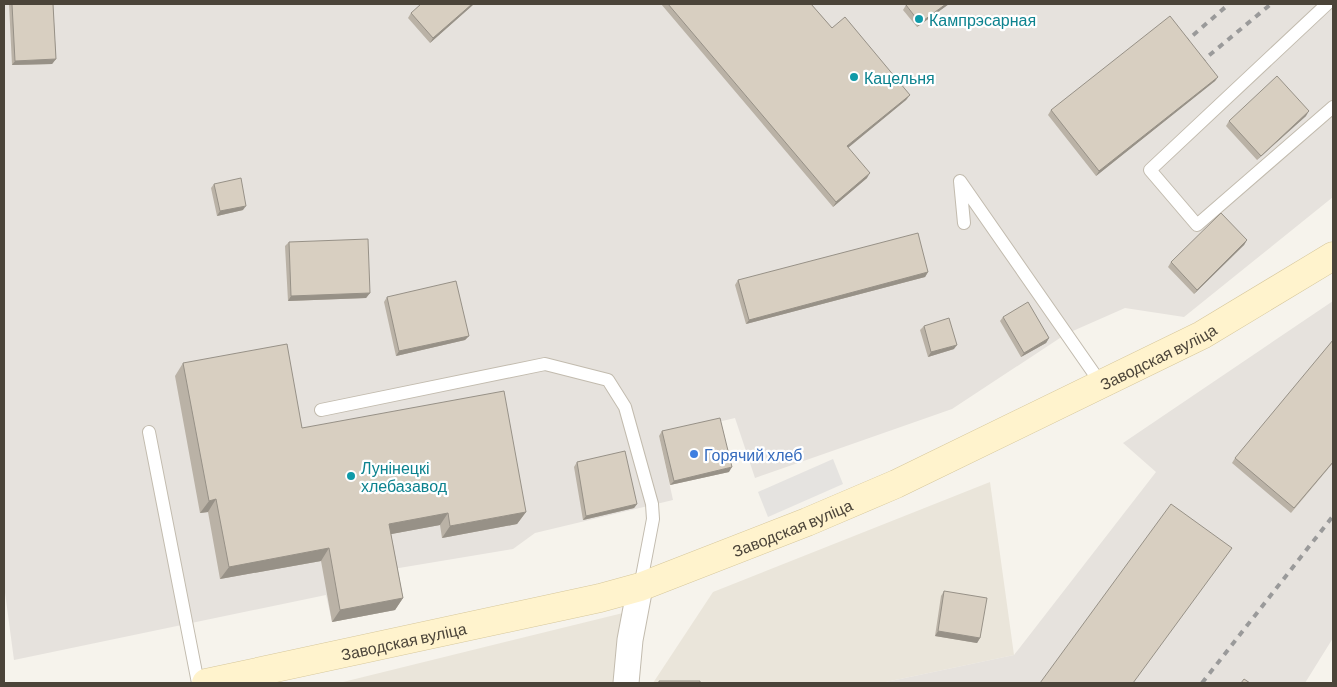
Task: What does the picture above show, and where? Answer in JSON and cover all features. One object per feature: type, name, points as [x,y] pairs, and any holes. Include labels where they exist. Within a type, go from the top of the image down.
[{"type":"street","name":"Заводская вуліца","points":[[206,683],[600,598],[640,587],[807,522],[896,484],[1202,335],[1333,256]]},
{"type":"street","points":[[626,683],[630,640],[640,587]]},
{"type":"lane","points":[[1327,4],[1150,170],[1198,225],[1333,107]]},
{"type":"lane","points":[[964,222],[960,181],[1102,385]]},
{"type":"lane","points":[[320,410],[545,364],[608,380],[625,407],[652,504],[653,519],[640,587]]},
{"type":"lane","points":[[149,432],[198,683]]},
{"type":"shaded area","name":"Лунінецкі хлебазавод","points":[[4,4],[1333,4],[1333,197],[1184,317],[1125,308],[1066,334],[952,409],[755,478],[735,418],[659,436],[673,500],[535,533],[513,549],[387,570],[395,610],[332,622],[326,595],[14,660],[4,585]]},
{"type":"shaded area","points":[[1333,301],[1333,638],[1305,683],[881,683],[1014,655],[1156,472],[1123,443]]},
{"type":"shaded area","points":[[833,459],[843,484],[768,517],[758,492]]},
{"type":"shaded area","points":[[990,482],[1014,655],[881,683],[653,683],[713,592]]},
{"type":"shaded area","points":[[623,613],[618,683],[339,683]]},
{"type":"building","points":[[12,4],[53,4],[56,59],[15,61]]},
{"type":"building","points":[[421,4],[472,4],[433,38],[411,13]]},
{"type":"building","points":[[668,4],[811,4],[832,28],[845,17],[910,95],[847,146],[870,173],[836,202]]},
{"type":"building","name":"Кампрэсарная","points":[[946,4],[920,23],[906,5]]},
{"type":"building","points":[[1170,16],[1218,77],[1099,171],[1051,110]]},
{"type":"building","points":[[1277,76],[1309,111],[1261,156],[1229,121]]},
{"type":"building","points":[[241,178],[246,206],[220,211],[214,184]]},
{"type":"building","points":[[1221,213],[1247,240],[1197,290],[1171,262]]},
{"type":"building","points":[[918,233],[928,272],[749,320],[738,280]]},
{"type":"building","points":[[368,239],[370,293],[291,296],[289,242]]},
{"type":"building","points":[[456,281],[469,336],[399,351],[387,297]]},
{"type":"building","points":[[1028,302],[1049,338],[1024,353],[1003,317]]},
{"type":"building","points":[[949,318],[957,345],[931,352],[924,326]]},
{"type":"building","points":[[1333,340],[1333,462],[1294,508],[1235,458]]},
{"type":"building","name":"Лунінецкі хлебазавод","points":[[287,344],[302,428],[504,391],[526,512],[450,526],[448,513],[389,524],[403,598],[340,610],[329,548],[229,567],[216,499],[209,501],[183,363]]},
{"type":"building","name":"Горячий хлеб","points":[[720,418],[732,467],[674,481],[662,431]]},
{"type":"building","points":[[625,451],[637,504],[586,516],[577,462]]},
{"type":"building","points":[[1171,504],[1232,548],[1133,683],[1040,683]]},
{"type":"building","points":[[944,591],[987,598],[980,638],[938,631]]},
{"type":"building","points":[[1244,679],[1250,683],[1241,683]]},
{"type":"building","points":[[659,681],[700,681],[700,683],[659,683]]},
{"type":"railway","points":[[1184,43],[1229,4]]},
{"type":"railway","points":[[1200,63],[1271,4]]},
{"type":"railway","points":[[1202,683],[1333,516]]},
{"type":"place","name":"Кампрэсарная","points":[[919,19]]},
{"type":"place","name":"Кацельня","points":[[854,77]]},
{"type":"place","name":"Горячий хлеб","points":[[694,454]]},
{"type":"place","name":"Лунінецкі хлебазавод","points":[[351,476]]}]
